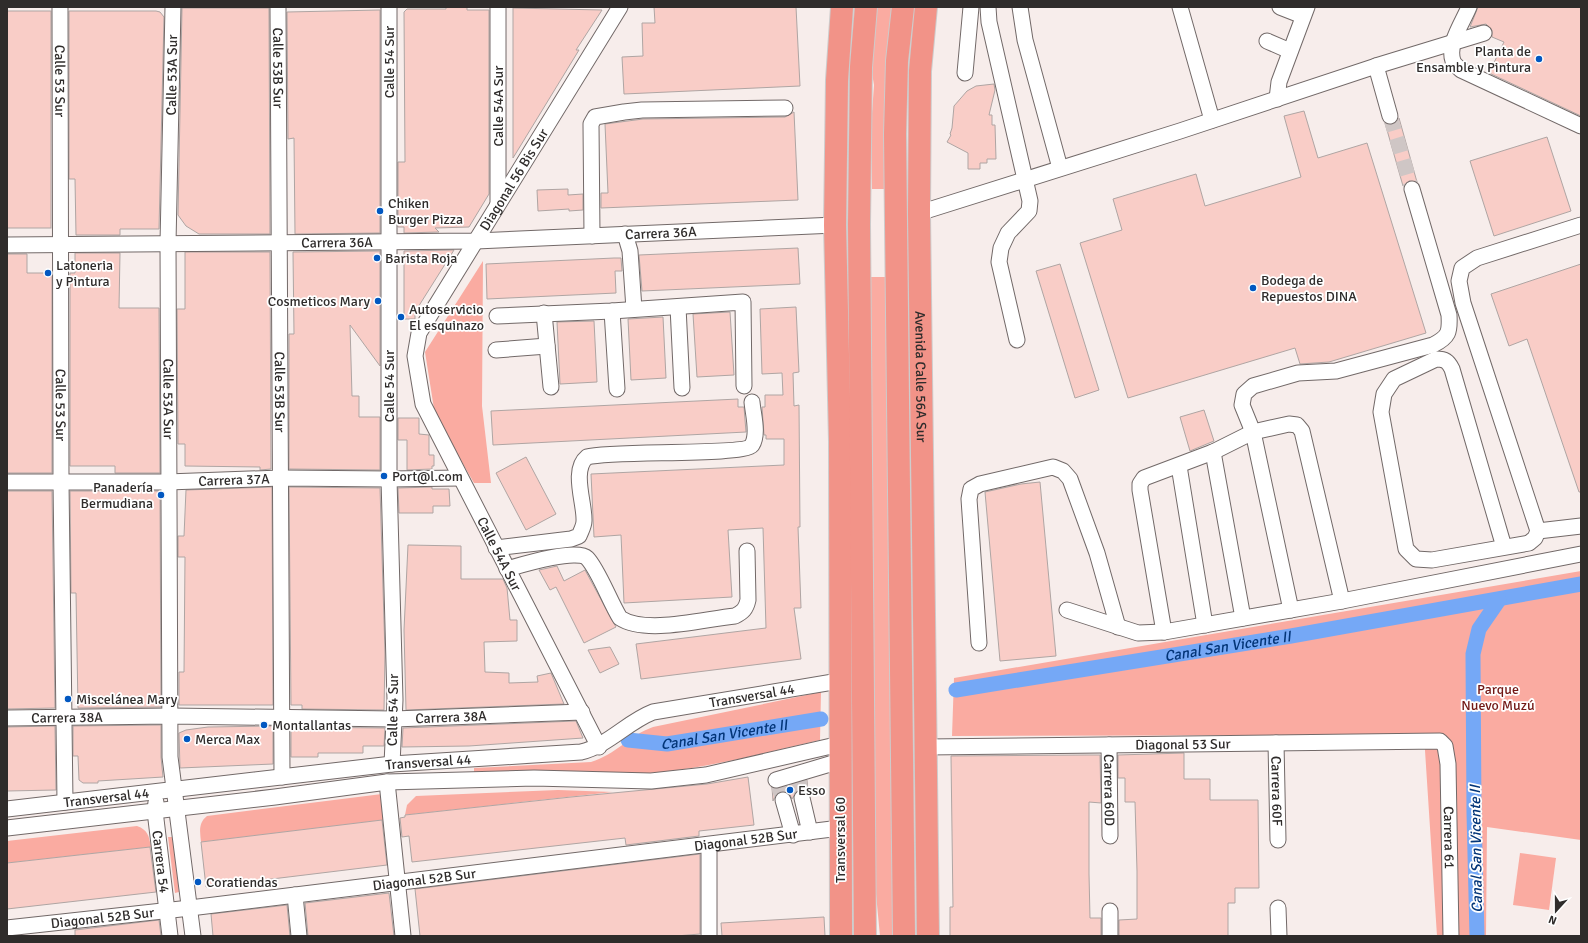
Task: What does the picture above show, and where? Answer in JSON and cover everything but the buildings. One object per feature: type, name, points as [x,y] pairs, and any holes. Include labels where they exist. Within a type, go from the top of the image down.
[{"type":"highway","points":[[840,752],[840,441],[835,225],[841,17],[850,7]]},
{"type":"highway","points":[[861,504],[859,224],[861,67],[866,7]]},
{"type":"highway","name":"Avenida Calle 56A Sur","points":[[903,7],[897,61],[895,134],[903,834]]},
{"type":"highway","name":"Avenida Calle 56A Sur","points":[[926,7],[920,71],[919,213],[926,747]]},
{"type":"highway","points":[[899,479],[922,396]]},
{"type":"highway","points":[[840,441],[861,504]]},
{"type":"highway","name":"Transversal 60","points":[[861,504],[865,936]]},
{"type":"highway","points":[[926,747],[928,936]]},
{"type":"highway","name":"Transversal 60","points":[[840,752],[841,936]]},
{"type":"highway","points":[[903,834],[928,913]]},
{"type":"highway","points":[[903,834],[904,936]]},
{"type":"highway","points":[[841,910],[864,847]]},
{"type":"street","name":"Calle 53 Sur","points":[[60,7],[61,482],[65,802]]},
{"type":"street","name":"Calle 53A Sur","points":[[170,790],[171,716],[168,243],[173,7]]},
{"type":"street","name":"Calle 53B Sur","points":[[278,7],[282,777]]},
{"type":"street","name":"Calle 54 Sur","points":[[389,7],[388,241],[394,720],[392,764]]},
{"type":"street","name":"Calle 54A Sur","points":[[498,7],[498,204]]},
{"type":"street","name":"Diagonal 56 Bis Sur","points":[[415,356],[419,333],[620,7]]},
{"type":"street","points":[[965,73],[971,7]]},
{"type":"street","points":[[988,7],[989,22],[1028,190],[1029,211],[1008,233],[1000,248],[999,262],[1017,340]]},
{"type":"street","points":[[1020,7],[1025,40],[1060,168]]},
{"type":"street","points":[[1180,7],[1212,120]]},
{"type":"street","points":[[1277,99],[1278,82],[1305,12],[1280,7]]},
{"type":"street","points":[[1469,7],[1453,43],[1453,62],[1461,70],[1581,126]]},
{"type":"street","points":[[919,213],[1376,66],[1484,33]]},
{"type":"street","points":[[1267,41],[1290,51]]},
{"type":"street","points":[[1376,66],[1390,116]]},
{"type":"street","points":[[592,236],[591,124],[595,117],[636,111],[785,108]]},
{"type":"street","points":[[1291,610],[1253,432],[1242,404],[1244,394],[1253,386],[1298,373],[1336,371],[1433,345],[1444,339],[1450,328],[1449,315],[1412,189]]},
{"type":"street","name":"Carrera 36A","points":[[7,245],[476,241],[835,225]]},
{"type":"street","points":[[1504,547],[1449,362],[1444,359],[1436,359],[1394,379],[1384,394],[1381,412],[1406,549],[1416,558],[1432,560],[1529,543],[1535,538],[1538,531],[1463,303],[1459,280],[1462,268],[1477,258],[1581,225]]},
{"type":"street","points":[[625,234],[630,251],[634,309]]},
{"type":"street","points":[[497,316],[612,311],[743,302],[744,386]]},
{"type":"street","points":[[678,307],[682,388]]},
{"type":"street","points":[[612,311],[617,389]]},
{"type":"street","points":[[544,313],[551,387]]},
{"type":"street","points":[[496,350],[547,346]]},
{"type":"street","points":[[390,356],[415,356]]},
{"type":"street","name":"Calle 54A Sur","points":[[415,356],[423,404],[599,747]]},
{"type":"street","points":[[496,548],[571,539],[579,536],[584,522],[580,485],[581,465],[587,457],[614,453],[725,451],[747,448],[751,445],[754,439],[752,402]]},
{"type":"street","points":[[1164,632],[1140,484],[1144,478],[1149,475],[1178,466],[1213,452],[1253,432],[1289,424],[1297,425],[1302,431],[1342,601]]},
{"type":"street","points":[[1213,452],[1243,618]]},
{"type":"street","points":[[1178,466],[1205,625]]},
{"type":"street","points":[[979,643],[968,499],[971,489],[980,484],[1053,467],[1063,471],[1070,479],[1097,553],[1118,627]]},
{"type":"street","name":"Carrera 37A","points":[[7,482],[170,482],[281,478],[460,478]]},
{"type":"street","points":[[1538,531],[1581,526]]},
{"type":"street","points":[[507,569],[578,554],[583,556],[591,563],[620,618],[626,622],[636,624],[666,624],[735,616],[742,613],[747,607],[748,600],[747,551]]},
{"type":"street","points":[[1067,610],[1138,633],[1164,632],[1342,601],[1581,554]]},
{"type":"street","name":"Transversal 44","points":[[7,809],[392,764],[581,752],[599,747],[642,716],[653,712],[839,681]]},
{"type":"street","name":"Carrera 38A","points":[[7,718],[171,716],[394,720],[582,712]]},
{"type":"street","name":"Diagonal 53 Sur","points":[[926,747],[1440,741]]},
{"type":"street","name":"Carrera 61","points":[[1440,741],[1445,746],[1448,764],[1451,936]]},
{"type":"street","name":"Carrera 60F","points":[[1276,743],[1278,840]]},
{"type":"street","name":"Carrera 60D","points":[[1109,745],[1110,836]]},
{"type":"street","points":[[770,760],[776,781],[798,777],[840,752]]},
{"type":"street","name":"Transversal 44","points":[[7,828],[386,782],[534,778],[651,781],[706,775],[770,760],[840,752]]},
{"type":"street","points":[[386,782],[404,936]]},
{"type":"street","name":"Carrera 54","points":[[170,936],[155,811],[157,800],[170,790],[178,808],[193,936]]},
{"type":"street","points":[[802,798],[810,832]]},
{"type":"street","points":[[783,800],[793,834]]},
{"type":"street","name":"Diagonal 52B Sur","points":[[7,928],[59,929],[167,910],[840,828]]},
{"type":"street","points":[[709,845],[709,936]]},
{"type":"street","points":[[295,895],[299,936]]},
{"type":"street","points":[[1278,908],[1279,936]]},
{"type":"street","points":[[1110,911],[1110,936]]},
{"type":"green space","points":[[873,7],[895,7],[888,189],[872,189],[871,127],[874,85],[869,55]]},
{"type":"green space","points":[[483,261],[482,406],[491,483],[474,483],[435,415],[425,352]]},
{"type":"green space","points":[[870,277],[890,277],[895,936],[880,936],[874,873]]},
{"type":"green space","name":"Parque Nuevo Muzú","points":[[1581,571],[1581,840],[1487,827],[1486,936],[1437,936],[1424,735],[952,736],[954,678]]},
{"type":"green space","points":[[821,692],[820,740],[761,754],[702,766],[639,774],[568,775],[474,772],[474,768],[591,762],[608,755],[637,735],[653,727]]},
{"type":"green space","points":[[558,790],[613,792],[405,815],[407,805],[416,796]]},
{"type":"green space","points":[[382,794],[384,820],[201,842],[201,825],[207,816]]},
{"type":"green space","points":[[137,826],[144,829],[146,832],[150,840],[151,847],[7,863],[7,841]]},
{"type":"green space","points":[[168,837],[173,837],[179,892],[175,893]]},
{"type":"green space","points":[[1520,853],[1556,858],[1549,910],[1513,905]]},
{"type":"waterway","name":"Canal San Vicente II","points":[[956,690],[1291,636],[1581,584]]},
{"type":"waterway","name":"Canal San Vicente II","points":[[1477,936],[1474,813],[1473,654],[1479,629],[1499,600]]},
{"type":"waterway","name":"Canal San Vicente II","points":[[628,740],[667,744],[821,719]]},
{"type":"tunnel","points":[[1390,116],[1412,189]]},
{"type":"tunnel","points":[[799,780],[802,798]]},
{"type":"tunnel","points":[[777,782],[783,800]]},
{"type":"place","name":"Planta de Ensamble y Pintura","points":[[1539,59]]},
{"type":"place","name":"Chiken Burger Pizza","points":[[380,211]]},
{"type":"place","name":"Barista Roja","points":[[377,258]]},
{"type":"place","name":"Latoneria y Pintura","points":[[48,273]]},
{"type":"place","name":"Bodega de Repuestos DINA","points":[[1253,288]]},
{"type":"place","name":"Cosmeticos Mary","points":[[378,301]]},
{"type":"place","name":"Autoservicio El esquinazo","points":[[401,317]]},
{"type":"place","name":"Port@l.com","points":[[384,476]]},
{"type":"place","name":"Panadería Bermudiana","points":[[161,495]]},
{"type":"place","name":"Miscelánea Mary","points":[[68,699]]},
{"type":"place","name":"Montallantas","points":[[264,725]]},
{"type":"place","name":"Merca Max","points":[[187,739]]},
{"type":"place","name":"Esso","points":[[790,790]]},
{"type":"place","name":"Coratiendas","points":[[198,882]]}]
